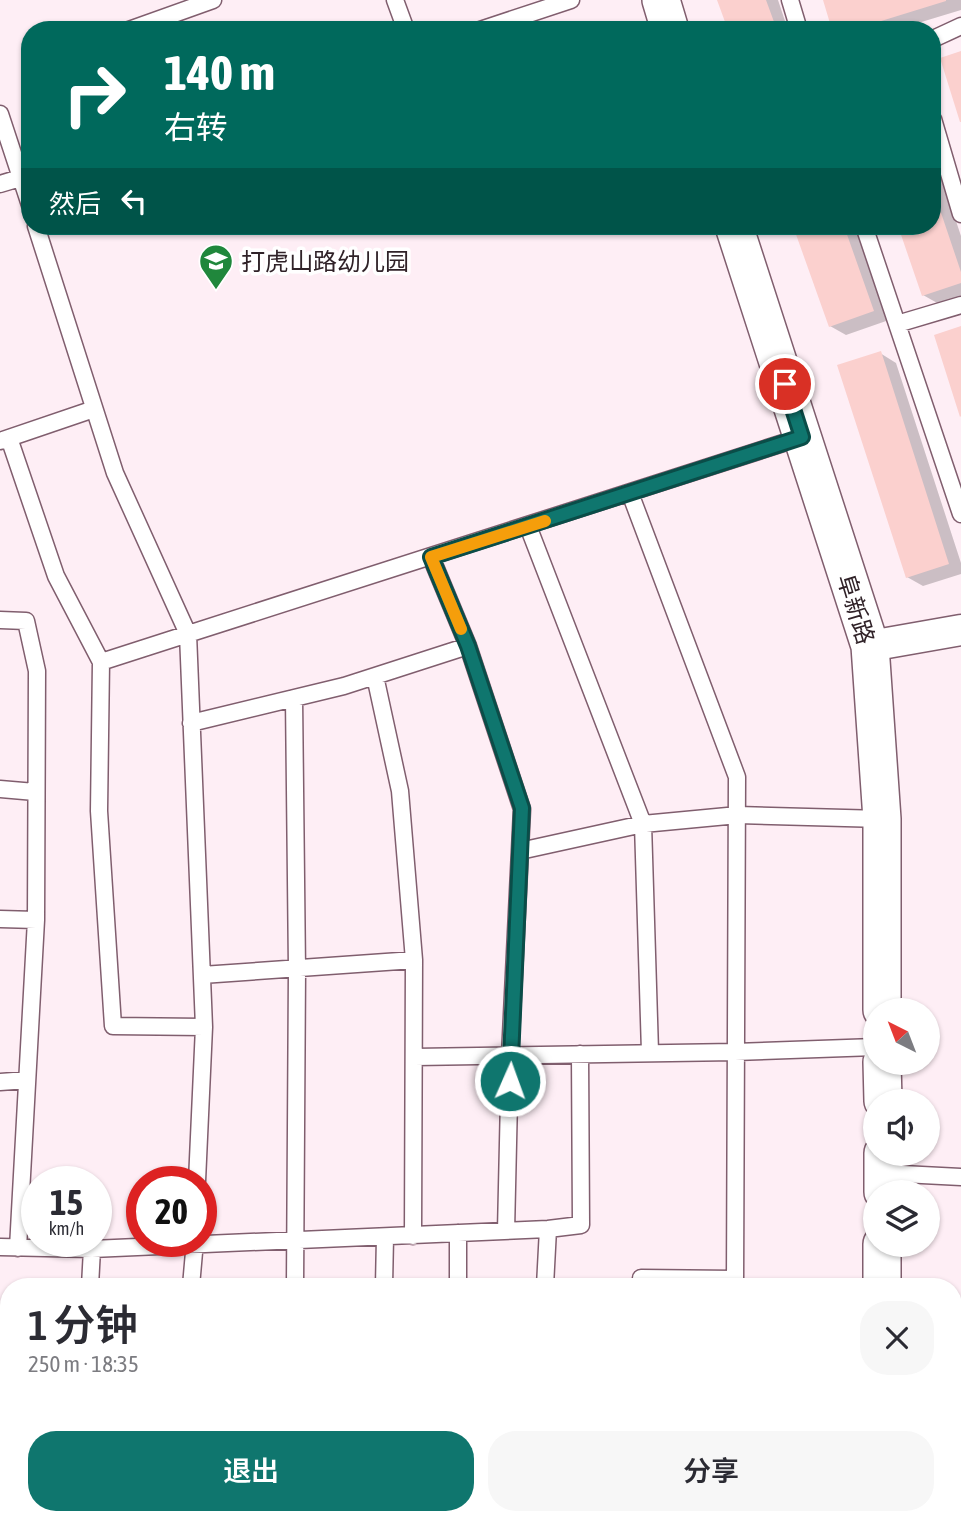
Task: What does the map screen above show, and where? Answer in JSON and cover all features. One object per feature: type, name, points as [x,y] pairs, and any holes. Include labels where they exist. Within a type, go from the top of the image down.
[{"type":"street","points":[[661,0],[667,21]]},
{"type":"street","name":"阜新路","points":[[737,235],[870,646],[882,819],[882,998]]},
{"type":"street","points":[[870,646],[961,630]]},
{"type":"street","points":[[882,1278],[883,1257]]},
{"type":"lane","points":[[171,21],[213,0]]},
{"type":"lane","points":[[395,0],[403,21]]},
{"type":"lane","points":[[507,21],[571,0]]},
{"type":"lane","points":[[790,0],[796,21]]},
{"type":"lane","points":[[941,35],[961,26]]},
{"type":"lane","points":[[0,114],[21,166]]},
{"type":"lane","points":[[941,147],[961,214]]},
{"type":"lane","points":[[0,184],[21,177]]},
{"type":"lane","points":[[39,235],[115,473],[188,634],[204,1027],[198,1166]]},
{"type":"lane","points":[[867,235],[961,514]]},
{"type":"lane","points":[[897,324],[961,305]]},
{"type":"lane","points":[[94,409],[4,440],[56,576],[101,662],[99,811],[113,1026],[204,1027]]},
{"type":"lane","points":[[101,662],[802,437]]},
{"type":"lane","points":[[630,493],[737,777],[735,1278]]},
{"type":"lane","points":[[528,526],[643,824],[650,1052]]},
{"type":"lane","points":[[431,557],[468,646],[522,808],[510,1055],[506,1231]]},
{"type":"lane","points":[[0,620],[26,621],[37,671],[36,920],[18,1248]]},
{"type":"lane","points":[[191,723],[375,676],[468,646]]},
{"type":"lane","points":[[375,676],[400,791],[414,960],[413,1236]]},
{"type":"lane","points":[[294,698],[297,970],[295,1278]]},
{"type":"lane","points":[[0,789],[35,792]]},
{"type":"lane","points":[[520,851],[643,824],[738,815],[882,819]]},
{"type":"lane","points":[[0,919],[36,920]]},
{"type":"lane","points":[[202,975],[414,960]]},
{"type":"lane","points":[[415,1057],[863,1047]]},
{"type":"lane","points":[[217,1243],[413,1236],[581,1225],[580,1054]]},
{"type":"lane","points":[[0,1082],[27,1080]]},
{"type":"lane","points":[[883,1173],[961,1177]]},
{"type":"lane","points":[[545,1278],[548,1229]]},
{"type":"lane","points":[[458,1233],[458,1278]]},
{"type":"lane","points":[[384,1278],[385,1237]]},
{"type":"lane","points":[[0,1247],[21,1248]]},
{"type":"lane","points":[[90,1278],[92,1257]]},
{"type":"lane","points":[[192,1278],[194,1257]]},
{"type":"building","points":[[717,0],[766,0],[774,21],[725,21]]},
{"type":"building","points":[[823,0],[946,0],[881,21],[829,21]]},
{"type":"building","points":[[961,51],[961,122],[941,61],[941,58]]},
{"type":"building","points":[[941,213],[961,272],[961,283],[922,296],[901,235],[941,235]]},
{"type":"building","points":[[796,235],[847,235],[874,311],[829,327]]},
{"type":"building","points":[[961,326],[961,416],[960,417],[934,335]]},
{"type":"building","points":[[881,351],[949,564],[906,578],[837,365]]},
{"type":"slow traffic","points":[[461,629],[431,557],[545,521]]},
{"type":"place","name":"打虎山路幼儿园","points":[[216,291]]},
{"type":"route","points":[[510,1081],[522,808],[468,646],[431,557],[802,437],[785,384]]}]
